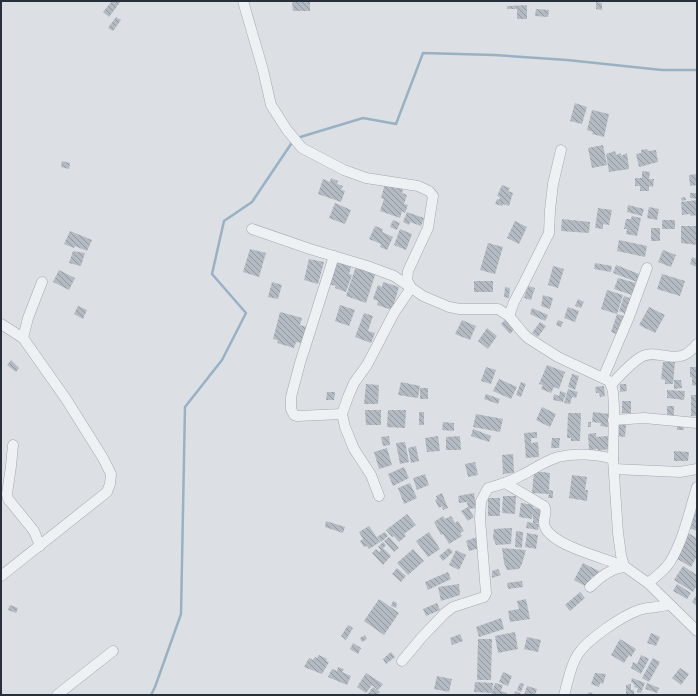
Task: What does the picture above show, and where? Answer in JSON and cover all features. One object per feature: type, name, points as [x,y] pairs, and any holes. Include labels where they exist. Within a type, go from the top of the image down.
[{"type":"street","points":[[243,1],[263,70],[271,105],[287,130],[302,148],[344,170],[366,178],[418,186],[429,191],[434,196],[428,228],[408,271],[407,280],[411,288]]},
{"type":"street","points":[[509,316],[514,302],[549,233],[553,184],[561,150]]},
{"type":"street","points":[[252,229],[394,276],[423,296],[449,307],[460,309],[498,309],[509,316],[528,338],[558,357],[603,378],[611,385],[614,399],[613,459],[618,533],[621,555],[625,566]]},
{"type":"street","points":[[334,256],[300,363],[291,397],[291,409],[294,415],[297,416],[342,414]]},
{"type":"street","points":[[603,378],[629,317],[647,268]]},
{"type":"street","points":[[23,338],[28,318],[42,282]]},
{"type":"street","points":[[379,496],[370,475],[354,450],[345,427],[342,414],[354,383],[367,365],[394,313],[411,288]]},
{"type":"street","points":[[1,324],[23,338],[66,399],[103,458],[111,474],[107,492],[1,576]]},
{"type":"street","points":[[611,385],[623,372],[641,357],[655,354],[671,357],[680,356],[686,354],[697,344]]},
{"type":"street","points":[[613,420],[644,418],[697,423]]},
{"type":"street","points":[[13,445],[7,494],[8,498],[34,531],[40,546]]},
{"type":"street","points":[[402,661],[422,636],[445,613],[453,607],[484,597],[486,593],[480,519],[481,501],[488,488],[505,483],[545,462],[557,458],[567,456],[603,456],[613,459]]},
{"type":"street","points":[[614,470],[680,472],[697,469]]},
{"type":"street","points":[[505,483],[544,506],[546,513],[544,526],[553,537],[578,550],[625,566],[648,583],[697,631]]},
{"type":"street","points":[[648,583],[670,562],[682,537],[697,487]]},
{"type":"street","points":[[590,587],[607,573],[625,566]]},
{"type":"street","points":[[564,695],[570,672],[577,655],[590,641],[637,610],[660,607],[669,604]]},
{"type":"street","points":[[57,695],[113,651]]},
{"type":"building","points":[[112,1],[121,1],[109,17],[103,12]]},
{"type":"building","points":[[292,1],[310,1],[310,11],[293,11]]},
{"type":"building","points":[[596,2],[602,3],[602,10],[596,9]]},
{"type":"building","points":[[527,5],[527,19],[517,19],[517,9],[507,9],[507,6]]},
{"type":"building","points":[[536,9],[549,10],[548,17],[535,16]]},
{"type":"building","points":[[116,17],[121,20],[113,31],[108,28]]},
{"type":"building","points":[[575,103],[587,107],[582,124],[570,121]]},
{"type":"building","points":[[592,110],[609,114],[604,137],[592,134],[593,132],[587,130]]},
{"type":"building","points":[[603,145],[607,165],[592,168],[588,148]]},
{"type":"building","points":[[647,149],[648,151],[656,150],[658,162],[639,167],[636,154],[641,153],[641,150]]},
{"type":"building","points":[[615,151],[616,155],[621,153],[621,156],[627,153],[629,169],[609,172],[606,154]]},
{"type":"building","points":[[62,161],[70,163],[69,169],[61,167]]},
{"type":"building","points":[[642,171],[650,172],[649,179],[654,179],[653,187],[649,186],[649,191],[640,191],[640,186],[635,186],[635,178],[642,178]]},
{"type":"building","points":[[697,174],[697,185],[690,186],[689,175]]},
{"type":"building","points":[[331,178],[338,181],[337,184],[343,186],[341,190],[345,191],[341,202],[318,194],[323,179],[330,182]]},
{"type":"building","points":[[385,184],[403,189],[402,193],[407,195],[404,204],[408,205],[405,213],[402,211],[400,218],[380,211],[384,199],[381,198]]},
{"type":"building","points":[[502,185],[510,188],[508,191],[513,193],[509,206],[495,204],[497,199],[499,200],[500,197],[497,196]]},
{"type":"building","points":[[690,193],[697,193],[697,199],[690,198]]},
{"type":"building","points":[[685,197],[686,200],[682,201],[681,198]]},
{"type":"building","points":[[697,200],[697,215],[682,215],[681,202]]},
{"type":"building","points":[[335,203],[351,210],[345,224],[329,218]]},
{"type":"building","points":[[628,205],[644,209],[642,216],[627,212]]},
{"type":"building","points":[[649,207],[659,209],[657,220],[647,218]]},
{"type":"building","points":[[598,208],[612,210],[609,225],[603,224],[603,229],[595,228]]},
{"type":"building","points":[[407,212],[424,218],[421,226],[410,222],[409,225],[403,222]]},
{"type":"building","points":[[632,216],[641,218],[637,236],[626,234],[627,229],[624,229],[626,219],[631,219]]},
{"type":"building","points":[[562,219],[590,222],[589,233],[561,231]]},
{"type":"building","points":[[393,220],[400,223],[397,230],[390,227]]},
{"type":"building","points":[[662,220],[675,220],[675,229],[662,229]]},
{"type":"building","points":[[515,221],[527,227],[519,244],[507,238]]},
{"type":"building","points":[[375,226],[383,229],[382,232],[393,237],[387,250],[380,247],[381,244],[369,239]]},
{"type":"building","points":[[681,226],[697,226],[697,245],[681,243]]},
{"type":"building","points":[[651,228],[660,228],[660,241],[651,241]]},
{"type":"building","points":[[400,229],[412,234],[406,250],[394,245]]},
{"type":"building","points":[[70,231],[92,240],[87,251],[75,246],[74,248],[64,244]]},
{"type":"building","points":[[619,240],[647,246],[645,257],[617,251]]},
{"type":"building","points":[[488,243],[503,247],[495,274],[480,270]]},
{"type":"building","points":[[250,249],[266,253],[259,277],[243,272]]},
{"type":"building","points":[[663,250],[676,255],[671,267],[658,262]]},
{"type":"building","points":[[73,251],[85,253],[81,266],[69,263]]},
{"type":"building","points":[[692,257],[697,259],[697,267],[690,264]]},
{"type":"building","points":[[309,259],[324,262],[318,284],[304,280]]},
{"type":"building","points":[[336,260],[352,264],[349,274],[352,275],[346,292],[329,284]]},
{"type":"building","points":[[595,263],[612,266],[611,272],[594,269]]},
{"type":"building","points":[[616,265],[639,274],[637,282],[613,273]]},
{"type":"building","points":[[356,266],[376,272],[366,303],[346,296]]},
{"type":"building","points":[[553,266],[564,269],[558,288],[548,285]]},
{"type":"building","points":[[59,270],[75,278],[69,290],[53,282]]},
{"type":"building","points":[[662,274],[685,281],[680,296],[657,289]]},
{"type":"building","points":[[618,278],[636,283],[632,295],[614,289]]},
{"type":"building","points":[[474,281],[493,281],[493,292],[474,292]]},
{"type":"building","points":[[272,282],[282,285],[278,299],[268,297]]},
{"type":"building","points":[[383,282],[399,287],[392,310],[377,305],[378,301],[373,299],[378,285],[382,287]]},
{"type":"building","points":[[528,286],[535,288],[531,300],[524,298]]},
{"type":"building","points":[[505,287],[510,288],[509,298],[504,297]]},
{"type":"building","points":[[607,290],[623,295],[617,314],[601,309]]},
{"type":"building","points":[[543,295],[553,298],[550,309],[541,306]]},
{"type":"building","points":[[624,296],[632,299],[626,314],[619,311]]},
{"type":"building","points":[[578,299],[584,302],[581,308],[575,306]]},
{"type":"building","points":[[340,305],[355,310],[349,326],[335,321]]},
{"type":"building","points":[[78,306],[87,310],[83,319],[74,314]]},
{"type":"building","points":[[568,307],[579,311],[575,322],[564,318]]},
{"type":"building","points":[[649,307],[665,315],[655,333],[639,325]]},
{"type":"building","points":[[532,308],[548,315],[545,321],[530,314]]},
{"type":"building","points":[[280,312],[302,318],[300,325],[307,327],[303,343],[296,342],[294,348],[277,343],[278,340],[273,339]]},
{"type":"building","points":[[364,313],[373,316],[368,331],[375,333],[371,343],[355,337]]},
{"type":"building","points":[[617,314],[626,317],[624,321],[622,320],[619,335],[611,332]]},
{"type":"building","points":[[507,318],[516,327],[510,334],[501,324]]},
{"type":"building","points":[[462,320],[476,326],[470,340],[455,334]]},
{"type":"building","points":[[558,320],[563,322],[561,327],[556,325]]},
{"type":"building","points":[[540,322],[546,326],[538,337],[532,333]]},
{"type":"building","points":[[487,328],[497,336],[488,349],[478,341]]},
{"type":"building","points":[[11,360],[19,368],[16,372],[7,365]]},
{"type":"building","points":[[663,362],[675,362],[673,384],[665,384],[665,380],[661,379]]},
{"type":"building","points":[[547,365],[565,372],[559,389],[554,387],[551,393],[541,389],[543,385],[539,384]]},
{"type":"building","points":[[486,367],[496,370],[491,384],[481,381]]},
{"type":"building","points":[[690,367],[697,367],[697,386],[692,385]]},
{"type":"building","points":[[572,374],[579,376],[575,390],[568,387]]},
{"type":"building","points":[[499,379],[517,387],[511,399],[493,391]]},
{"type":"building","points":[[674,380],[681,380],[682,388],[674,389]]},
{"type":"building","points":[[401,382],[420,386],[418,398],[398,395]]},
{"type":"building","points":[[521,382],[526,384],[521,397],[516,395]]},
{"type":"building","points":[[366,384],[379,385],[378,404],[364,404]]},
{"type":"building","points":[[620,384],[626,384],[627,391],[620,392]]},
{"type":"building","points":[[604,386],[605,396],[600,397],[599,393],[596,393],[595,387]]},
{"type":"building","points":[[420,388],[428,388],[428,399],[420,399]]},
{"type":"building","points":[[568,389],[578,392],[576,398],[572,397],[570,404],[564,403]]},
{"type":"building","points":[[667,390],[685,391],[684,400],[667,398]]},
{"type":"building","points":[[560,391],[566,393],[563,402],[553,400],[554,394],[559,396]]},
{"type":"building","points":[[327,392],[335,392],[334,400],[326,400]]},
{"type":"building","points":[[486,394],[500,399],[498,404],[484,399]]},
{"type":"building","points":[[691,395],[697,395],[697,416],[691,416]]},
{"type":"building","points":[[622,401],[631,401],[631,413],[622,413]]},
{"type":"building","points":[[667,406],[674,406],[674,417],[667,417]]},
{"type":"building","points":[[542,407],[556,414],[550,427],[536,420]]},
{"type":"building","points":[[365,410],[381,410],[381,425],[366,425]]},
{"type":"building","points":[[388,410],[406,410],[405,428],[387,427]]},
{"type":"building","points":[[419,412],[424,412],[424,425],[419,425]]},
{"type":"building","points":[[593,412],[609,414],[608,427],[600,426],[601,423],[592,422]]},
{"type":"building","points":[[568,413],[581,413],[580,441],[571,441],[571,438],[567,438]]},
{"type":"building","points":[[476,414],[503,419],[500,432],[473,427]]},
{"type":"building","points":[[443,422],[454,423],[454,431],[442,430]]},
{"type":"building","points":[[588,422],[591,422],[591,427],[588,427]]},
{"type":"building","points":[[617,425],[626,425],[625,437],[616,436]]},
{"type":"building","points":[[683,425],[684,430],[677,430],[677,426]]},
{"type":"building","points":[[473,429],[491,436],[489,442],[471,436]]},
{"type":"building","points":[[537,432],[537,438],[531,438],[531,443],[538,442],[539,457],[526,458],[524,433]]},
{"type":"building","points":[[596,433],[596,437],[608,436],[609,449],[598,451],[598,449],[589,450],[588,434]]},
{"type":"building","points":[[389,436],[390,445],[383,446],[381,437]]},
{"type":"building","points":[[438,436],[440,451],[427,452],[425,438]]},
{"type":"building","points":[[460,436],[461,450],[446,450],[446,437]]},
{"type":"building","points":[[552,438],[560,438],[559,448],[551,448]]},
{"type":"building","points":[[405,442],[409,462],[400,464],[396,443]]},
{"type":"building","points":[[416,446],[419,461],[411,463],[408,448]]},
{"type":"building","points":[[387,448],[392,465],[379,469],[374,452]]},
{"type":"building","points":[[674,451],[689,452],[688,461],[674,461]]},
{"type":"building","points":[[513,454],[514,473],[503,474],[502,455]]},
{"type":"building","points":[[475,462],[478,475],[468,477],[465,464]]},
{"type":"building","points":[[404,467],[409,478],[393,486],[388,474]]},
{"type":"building","points":[[534,471],[550,473],[549,490],[553,491],[553,498],[548,498],[549,494],[532,493]]},
{"type":"building","points":[[425,474],[429,485],[417,490],[413,478]]},
{"type":"building","points":[[572,475],[587,477],[585,490],[588,490],[587,501],[569,498]]},
{"type":"building","points":[[410,483],[417,498],[404,504],[398,488]]},
{"type":"building","points":[[442,493],[448,508],[443,510],[442,506],[439,508],[435,500],[437,499],[436,496]]},
{"type":"building","points":[[474,493],[476,508],[469,509],[474,517],[468,521],[461,511],[468,507],[467,502],[459,503],[458,496]]},
{"type":"building","points":[[503,496],[516,496],[515,514],[502,513]]},
{"type":"building","points":[[488,498],[500,498],[500,516],[488,516]]},
{"type":"building","points":[[521,503],[534,505],[533,508],[542,509],[541,523],[533,523],[533,512],[532,519],[519,517]]},
{"type":"building","points":[[697,508],[697,531],[689,528]]},
{"type":"building","points":[[407,514],[416,525],[404,534],[406,536],[399,542],[386,530]]},
{"type":"building","points":[[443,516],[445,519],[451,516],[455,523],[458,521],[464,531],[460,533],[462,536],[449,544],[443,534],[441,535],[434,522]]},
{"type":"building","points":[[326,521],[345,527],[343,533],[325,527]]},
{"type":"building","points":[[527,522],[539,524],[538,530],[526,528]]},
{"type":"building","points":[[369,526],[380,542],[369,549],[367,546],[364,547],[360,541],[363,539],[359,532]]},
{"type":"building","points":[[512,528],[511,544],[496,545],[493,538],[494,529]]},
{"type":"building","points":[[516,531],[523,532],[522,548],[515,547]]},
{"type":"building","points":[[385,532],[388,536],[381,542],[377,537]]},
{"type":"building","points":[[429,532],[440,549],[428,557],[416,541]]},
{"type":"building","points":[[527,533],[538,535],[536,549],[525,547]]},
{"type":"building","points":[[688,533],[697,538],[697,556],[691,567],[674,557]]},
{"type":"building","points":[[389,537],[399,548],[394,552],[384,541]]},
{"type":"building","points":[[477,537],[480,548],[469,551],[466,541]]},
{"type":"building","points":[[383,542],[386,545],[383,548],[391,556],[383,565],[372,553],[376,549],[379,552],[381,550],[378,547]]},
{"type":"building","points":[[449,548],[453,552],[443,561],[439,556]]},
{"type":"building","points":[[502,548],[526,550],[519,569],[507,570],[504,563]]},
{"type":"building","points":[[413,549],[424,561],[408,575],[397,563]]},
{"type":"building","points":[[456,550],[466,555],[459,570],[449,565]]},
{"type":"building","points":[[583,563],[599,571],[595,578],[592,576],[587,587],[574,580]]},
{"type":"building","points":[[683,566],[697,575],[697,585],[693,592],[674,580]]},
{"type":"building","points":[[397,568],[406,576],[401,582],[392,574]]},
{"type":"building","points":[[498,569],[501,575],[492,578],[492,571]]},
{"type":"building","points":[[448,572],[451,579],[428,590],[425,582]]},
{"type":"building","points":[[522,581],[523,587],[508,589],[507,583]]},
{"type":"building","points":[[459,584],[460,595],[441,601],[438,587]]},
{"type":"building","points":[[677,584],[691,593],[687,599],[673,591]]},
{"type":"building","points":[[580,592],[585,598],[570,611],[565,605]]},
{"type":"building","points":[[697,594],[697,606],[692,602]]},
{"type":"building","points":[[379,599],[399,613],[384,635],[364,621]]},
{"type":"building","points":[[526,599],[530,619],[510,622],[508,611],[519,609],[517,601]]},
{"type":"building","points":[[393,601],[397,603],[396,608],[391,606]]},
{"type":"building","points":[[437,603],[440,610],[426,616],[423,609]]},
{"type":"building","points":[[10,605],[18,608],[16,613],[8,610]]},
{"type":"building","points":[[501,618],[504,629],[479,637],[476,627]]},
{"type":"building","points":[[348,625],[353,628],[346,640],[341,636]]},
{"type":"building","points":[[515,632],[518,649],[498,653],[495,636]]},
{"type":"building","points":[[651,633],[660,637],[656,646],[647,643]]},
{"type":"building","points":[[460,634],[463,641],[452,645],[450,638]]},
{"type":"building","points":[[365,635],[367,639],[362,642],[360,638]]},
{"type":"building","points":[[527,637],[541,640],[538,652],[524,649]]},
{"type":"building","points":[[478,639],[492,639],[491,680],[477,680]]},
{"type":"building","points":[[620,639],[636,649],[631,657],[629,655],[624,663],[611,655]]},
{"type":"building","points":[[353,643],[361,648],[358,654],[350,649]]},
{"type":"building","points":[[391,652],[395,657],[386,664],[383,659]]},
{"type":"building","points":[[319,655],[327,659],[326,661],[329,662],[322,674],[304,667],[309,658],[313,660]]},
{"type":"building","points":[[641,655],[649,659],[641,674],[631,668],[633,662],[637,664]]},
{"type":"building","points":[[653,658],[660,662],[649,682],[642,678]]},
{"type":"building","points":[[338,667],[344,669],[342,672],[351,676],[347,685],[328,677],[332,669],[337,671]]},
{"type":"building","points":[[680,668],[689,674],[681,685],[672,678]]},
{"type":"building","points":[[503,672],[512,676],[508,686],[499,682]]},
{"type":"building","points":[[366,673],[383,684],[378,690],[372,685],[366,693],[357,687]]},
{"type":"building","points":[[595,673],[606,674],[603,684],[600,683],[599,687],[591,684]]},
{"type":"building","points":[[437,676],[452,679],[449,692],[434,689]]},
{"type":"building","points":[[632,678],[645,683],[641,693],[637,692],[638,688],[634,687],[635,685],[631,682]]},
{"type":"building","points":[[475,682],[493,683],[492,693],[474,692]]},
{"type":"building","points":[[495,683],[503,685],[501,691],[507,693],[507,695],[491,695]]},
{"type":"building","points":[[520,683],[524,684],[521,692],[517,690]]},
{"type":"building","points":[[647,683],[659,688],[657,693],[645,689]]},
{"type":"building","points":[[631,684],[631,690],[634,690],[634,695],[626,695],[626,685]]},
{"type":"building","points":[[527,686],[537,689],[535,695],[524,695]]},
{"type":"building","points":[[373,687],[380,692],[377,695],[367,695]]},
{"type":"building","points":[[515,691],[524,695],[514,695]]},
{"type":"building","points":[[589,692],[596,695],[587,695]]},
{"type":"waterway","points":[[297,138],[363,118],[396,124],[423,53],[494,55],[567,60],[662,70],[697,70]]},
{"type":"waterway","points":[[151,695],[181,614],[185,407],[222,360],[246,313],[212,274],[224,221],[252,202],[293,141]]}]
